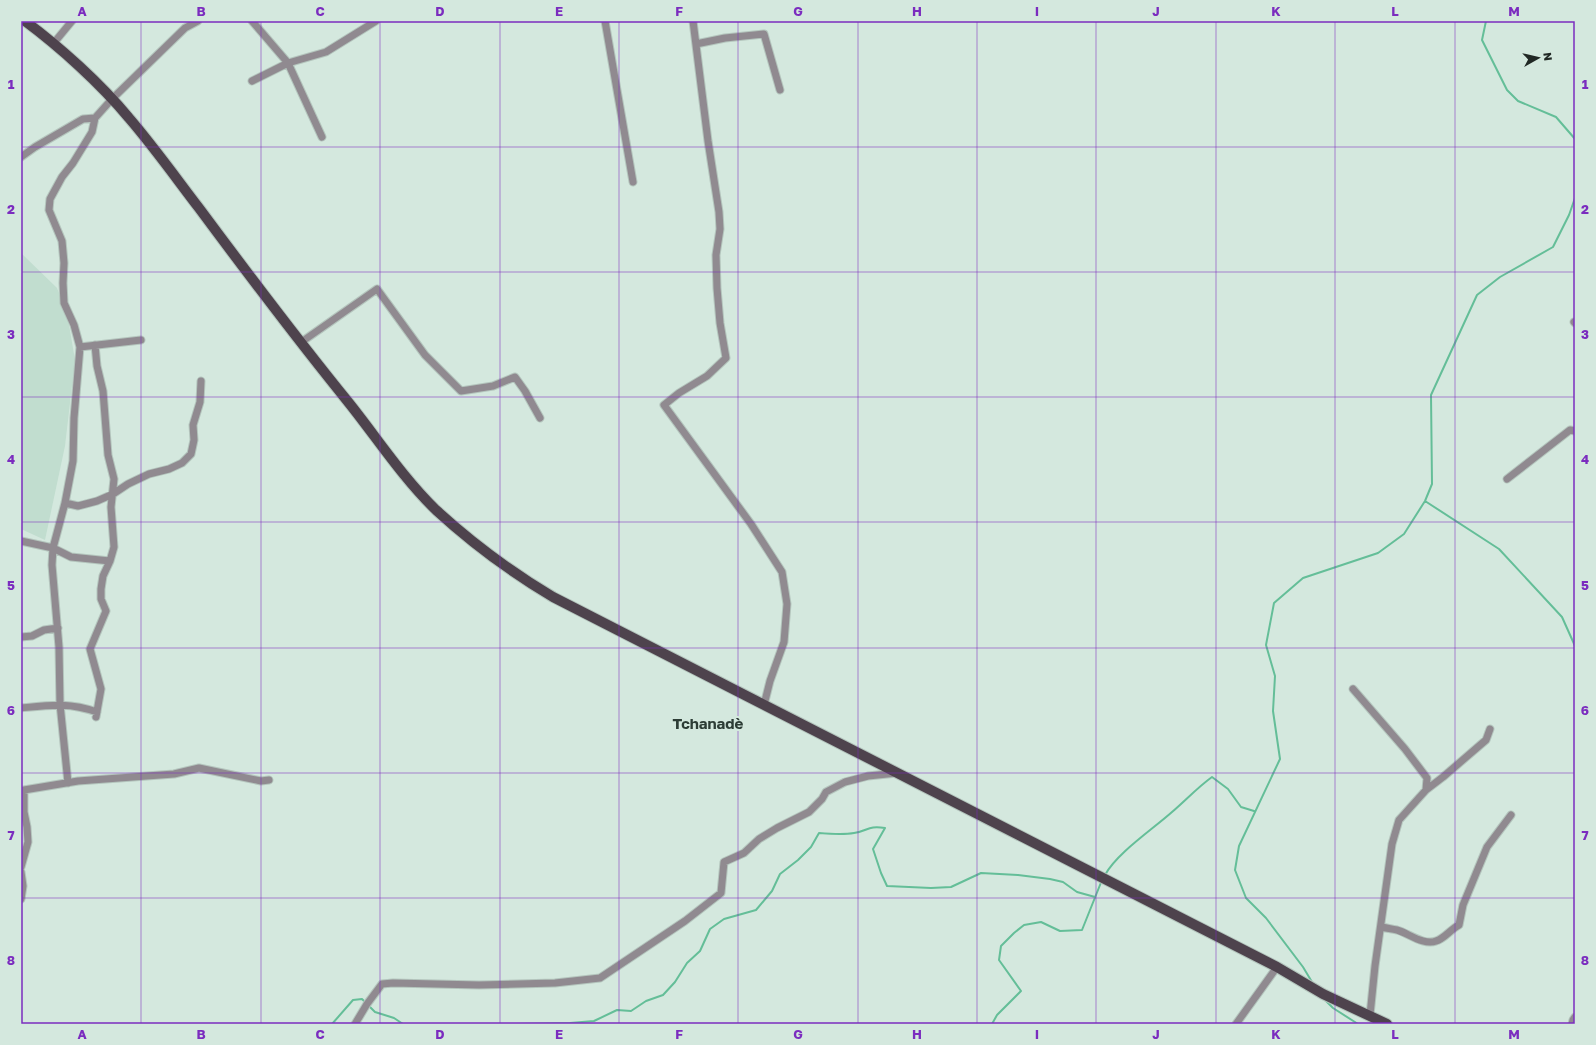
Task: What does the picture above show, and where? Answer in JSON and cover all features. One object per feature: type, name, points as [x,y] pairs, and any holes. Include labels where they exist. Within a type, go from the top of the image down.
[{"type":"main road","points":[[25,21],[53,44],[112,99],[154,148],[300,343],[422,494],[436,509],[487,553],[514,573],[553,597],[1277,967],[1323,994],[1387,1024]]},
{"type":"street","points":[[53,44],[72,21]]},
{"type":"street","points":[[68,783],[60,704],[58,628],[52,565],[53,548],[65,503],[73,461],[80,347],[74,325],[64,303],[64,263],[62,241],[49,210],[50,199],[62,177],[92,132],[95,118],[112,99],[185,28],[198,21]]},
{"type":"street","points":[[252,21],[288,63],[322,138]]},
{"type":"street","points":[[252,81],[288,63],[326,52],[376,21]]},
{"type":"street","points":[[605,21],[633,182]]},
{"type":"street","points":[[693,21],[708,142],[719,212],[720,229],[716,255],[717,288],[720,323],[726,358],[707,376],[679,393],[664,405],[751,524],[782,572],[787,604],[784,642],[770,680],[764,705]]},
{"type":"street","points":[[696,44],[724,38],[764,34],[780,90]]},
{"type":"street","points":[[21,157],[35,147],[83,119],[95,118]]},
{"type":"street","points":[[300,343],[377,289],[425,355],[461,391],[493,386],[515,377],[525,391],[540,418]]},
{"type":"street","points":[[80,347],[141,340]]},
{"type":"street","points":[[21,708],[60,704],[75,705],[97,714],[101,689],[90,649],[106,611],[101,599],[101,589],[103,576],[110,561],[114,547],[111,507],[114,479],[108,455],[103,391],[97,366],[95,346]]},
{"type":"street","points":[[65,503],[78,506],[113,494],[128,484],[149,474],[169,469],[182,462],[191,454],[194,440],[193,425],[200,402],[201,382]]},
{"type":"street","points":[[1506,479],[1573,429]]},
{"type":"street","points":[[21,540],[53,548],[71,557],[110,561]]},
{"type":"street","points":[[21,637],[32,636],[44,630],[58,628]]},
{"type":"street","points":[[1352,689],[1405,749],[1427,778],[1426,790]]},
{"type":"street","points":[[1370,1015],[1375,966],[1392,844],[1399,820],[1426,790],[1486,740],[1490,729]]},
{"type":"street","points":[[21,867],[28,842],[24,812],[24,790],[106,778],[174,774],[199,768],[261,781],[269,780]]},
{"type":"street","points":[[355,1024],[367,1004],[382,984],[479,985],[555,983],[600,978],[685,922],[721,893],[724,862],[744,853],[759,839],[777,828],[809,812],[822,799],[826,792],[845,782],[868,776],[897,773]]},
{"type":"street","points":[[1381,927],[1397,930],[1427,942],[1436,942],[1444,937],[1451,929],[1459,925],[1463,905],[1487,847],[1511,815]]},
{"type":"street","points":[[21,872],[23,886],[21,899]]},
{"type":"street","points":[[1236,1024],[1277,967]]},
{"type":"street","points":[[1572,1024],[1575,1017]]},
{"type":"shaded area","points":[[21,253],[57,288],[67,313],[75,360],[65,446],[45,540],[21,529]]},
{"type":"waterway","points":[[1486,21],[1482,40],[1507,90],[1518,101],[1556,117],[1575,139]]},
{"type":"waterway","points":[[1312,982],[1303,967],[1266,918],[1246,898],[1235,870],[1239,846],[1280,759],[1273,711],[1275,676],[1266,645],[1274,603],[1303,578],[1378,553],[1404,534],[1425,501],[1432,484],[1431,395],[1477,295],[1500,277],[1553,247],[1569,215],[1575,198]]},
{"type":"waterway","points":[[1425,501],[1499,549],[1562,617],[1575,646]]},
{"type":"waterway","points":[[1105,875],[1126,850],[1212,777],[1228,789],[1241,807],[1254,811]]},
{"type":"waterway","points":[[516,1024],[594,1021],[617,1010],[631,1011],[646,1001],[663,995],[675,982],[687,963],[700,951],[710,929],[724,919],[756,910],[772,891],[780,874],[798,860],[811,847],[819,833],[846,834],[871,828],[885,828],[873,849],[887,886],[931,888],[951,887],[981,873],[1018,875],[1050,879],[1063,882],[1077,892],[1095,897]]},
{"type":"waterway","points":[[992,1024],[997,1015],[1021,991],[999,960],[1001,946],[1024,925],[1041,922],[1060,931],[1082,930],[1102,880]]},
{"type":"waterway","points":[[332,1024],[353,1000],[362,999],[375,1012],[394,1018],[403,1024]]},
{"type":"waterway","points":[[1325,1000],[1333,1008],[1358,1024]]},
{"type":"district","name":"Tchanadè","points":[[708,723]]}]
